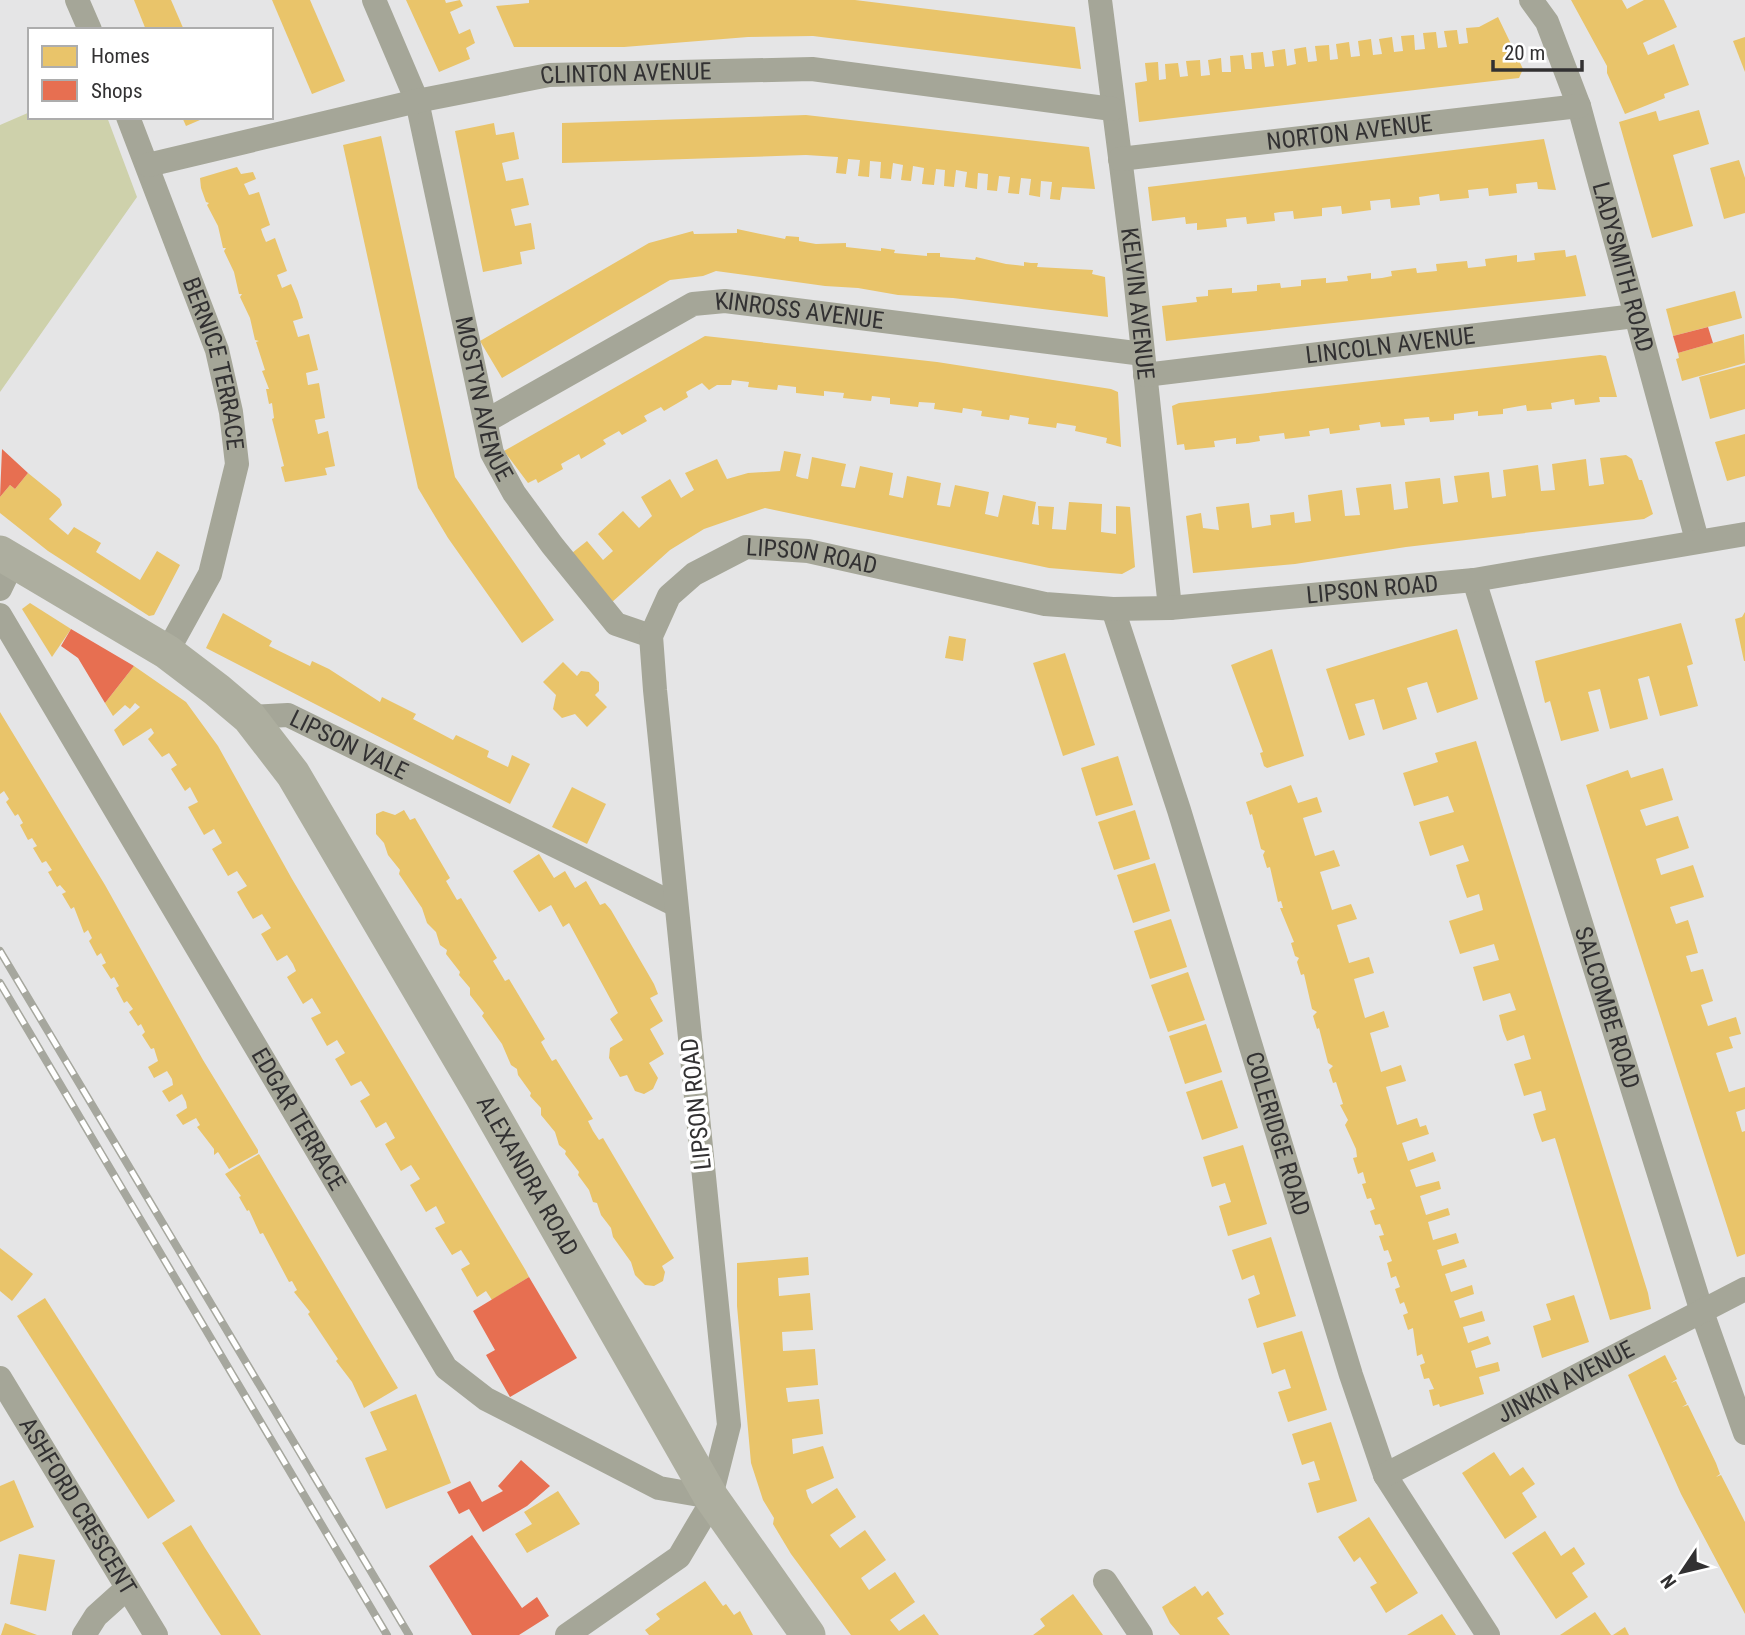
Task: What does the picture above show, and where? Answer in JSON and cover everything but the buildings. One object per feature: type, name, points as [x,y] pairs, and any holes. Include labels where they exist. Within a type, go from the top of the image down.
[{"type":"main road","points":[[4,568],[167,652],[248,717]]},
{"type":"main road","name":"ALEXANDRA ROAD","points":[[248,717],[293,774],[711,1497],[808,1635]]},
{"type":"street","points":[[77,0],[89,28]]},
{"type":"street","name":"MOSTYN AVENUE","points":[[374,0],[417,101],[492,453],[514,493],[616,624],[651,636]]},
{"type":"street","name":"KELVIN AVENUE","points":[[1100,0],[1170,608]]},
{"type":"street","name":"LADYSMITH ROAD","points":[[1531,0],[1547,22],[1579,106],[1697,540]]},
{"type":"street","name":"CLINTON AVENUE","points":[[148,165],[417,101],[550,75],[812,69],[1112,109]]},
{"type":"street","name":"NORTON AVENUE","points":[[1120,159],[1579,106]]},
{"type":"street","name":"BERNICE TERRACE","points":[[129,119],[217,350],[232,412],[237,464],[210,574],[167,652]]},
{"type":"street","name":"KINROSS AVENUE","points":[[486,421],[693,304],[725,301],[1144,364]]},
{"type":"street","name":"LINCOLN AVENUE","points":[[1144,364],[1635,316]]},
{"type":"street","name":"LIPSON ROAD","points":[[567,1635],[601,1627],[679,1557],[711,1497],[729,1424],[651,636],[669,596],[694,574],[747,547],[808,551],[1045,604],[1113,609],[1170,608],[1475,580],[1697,540],[1745,534]]},
{"type":"street","name":"SALCOMBE ROAD","points":[[1475,580],[1702,1312],[1745,1433]]},
{"type":"street","name":"COLERIDGE ROAD","points":[[1113,609],[1179,810],[1351,1374],[1385,1475],[1488,1635]]},
{"type":"street","name":"EDGAR TERRACE","points":[[0,615],[446,1368],[485,1399],[659,1488],[711,1497]]},
{"type":"street","name":"LIPSON VALE","points":[[248,717],[288,715],[676,905]]},
{"type":"street","name":"JINKIN AVENUE","points":[[1385,1475],[1745,1289]]},
{"type":"street","name":"ASHFORD CRESCENT","points":[[0,1378],[156,1635]]},
{"type":"street","points":[[1105,1581],[1141,1635]]},
{"type":"street","points":[[84,1635],[96,1616],[126,1589]]},
{"type":"green space","points":[[28,113],[28,119],[108,119],[137,197],[0,392],[0,125]]},
{"type":"railway","points":[[0,951],[409,1635]]},
{"type":"railway","points":[[0,983],[387,1635]]}]
